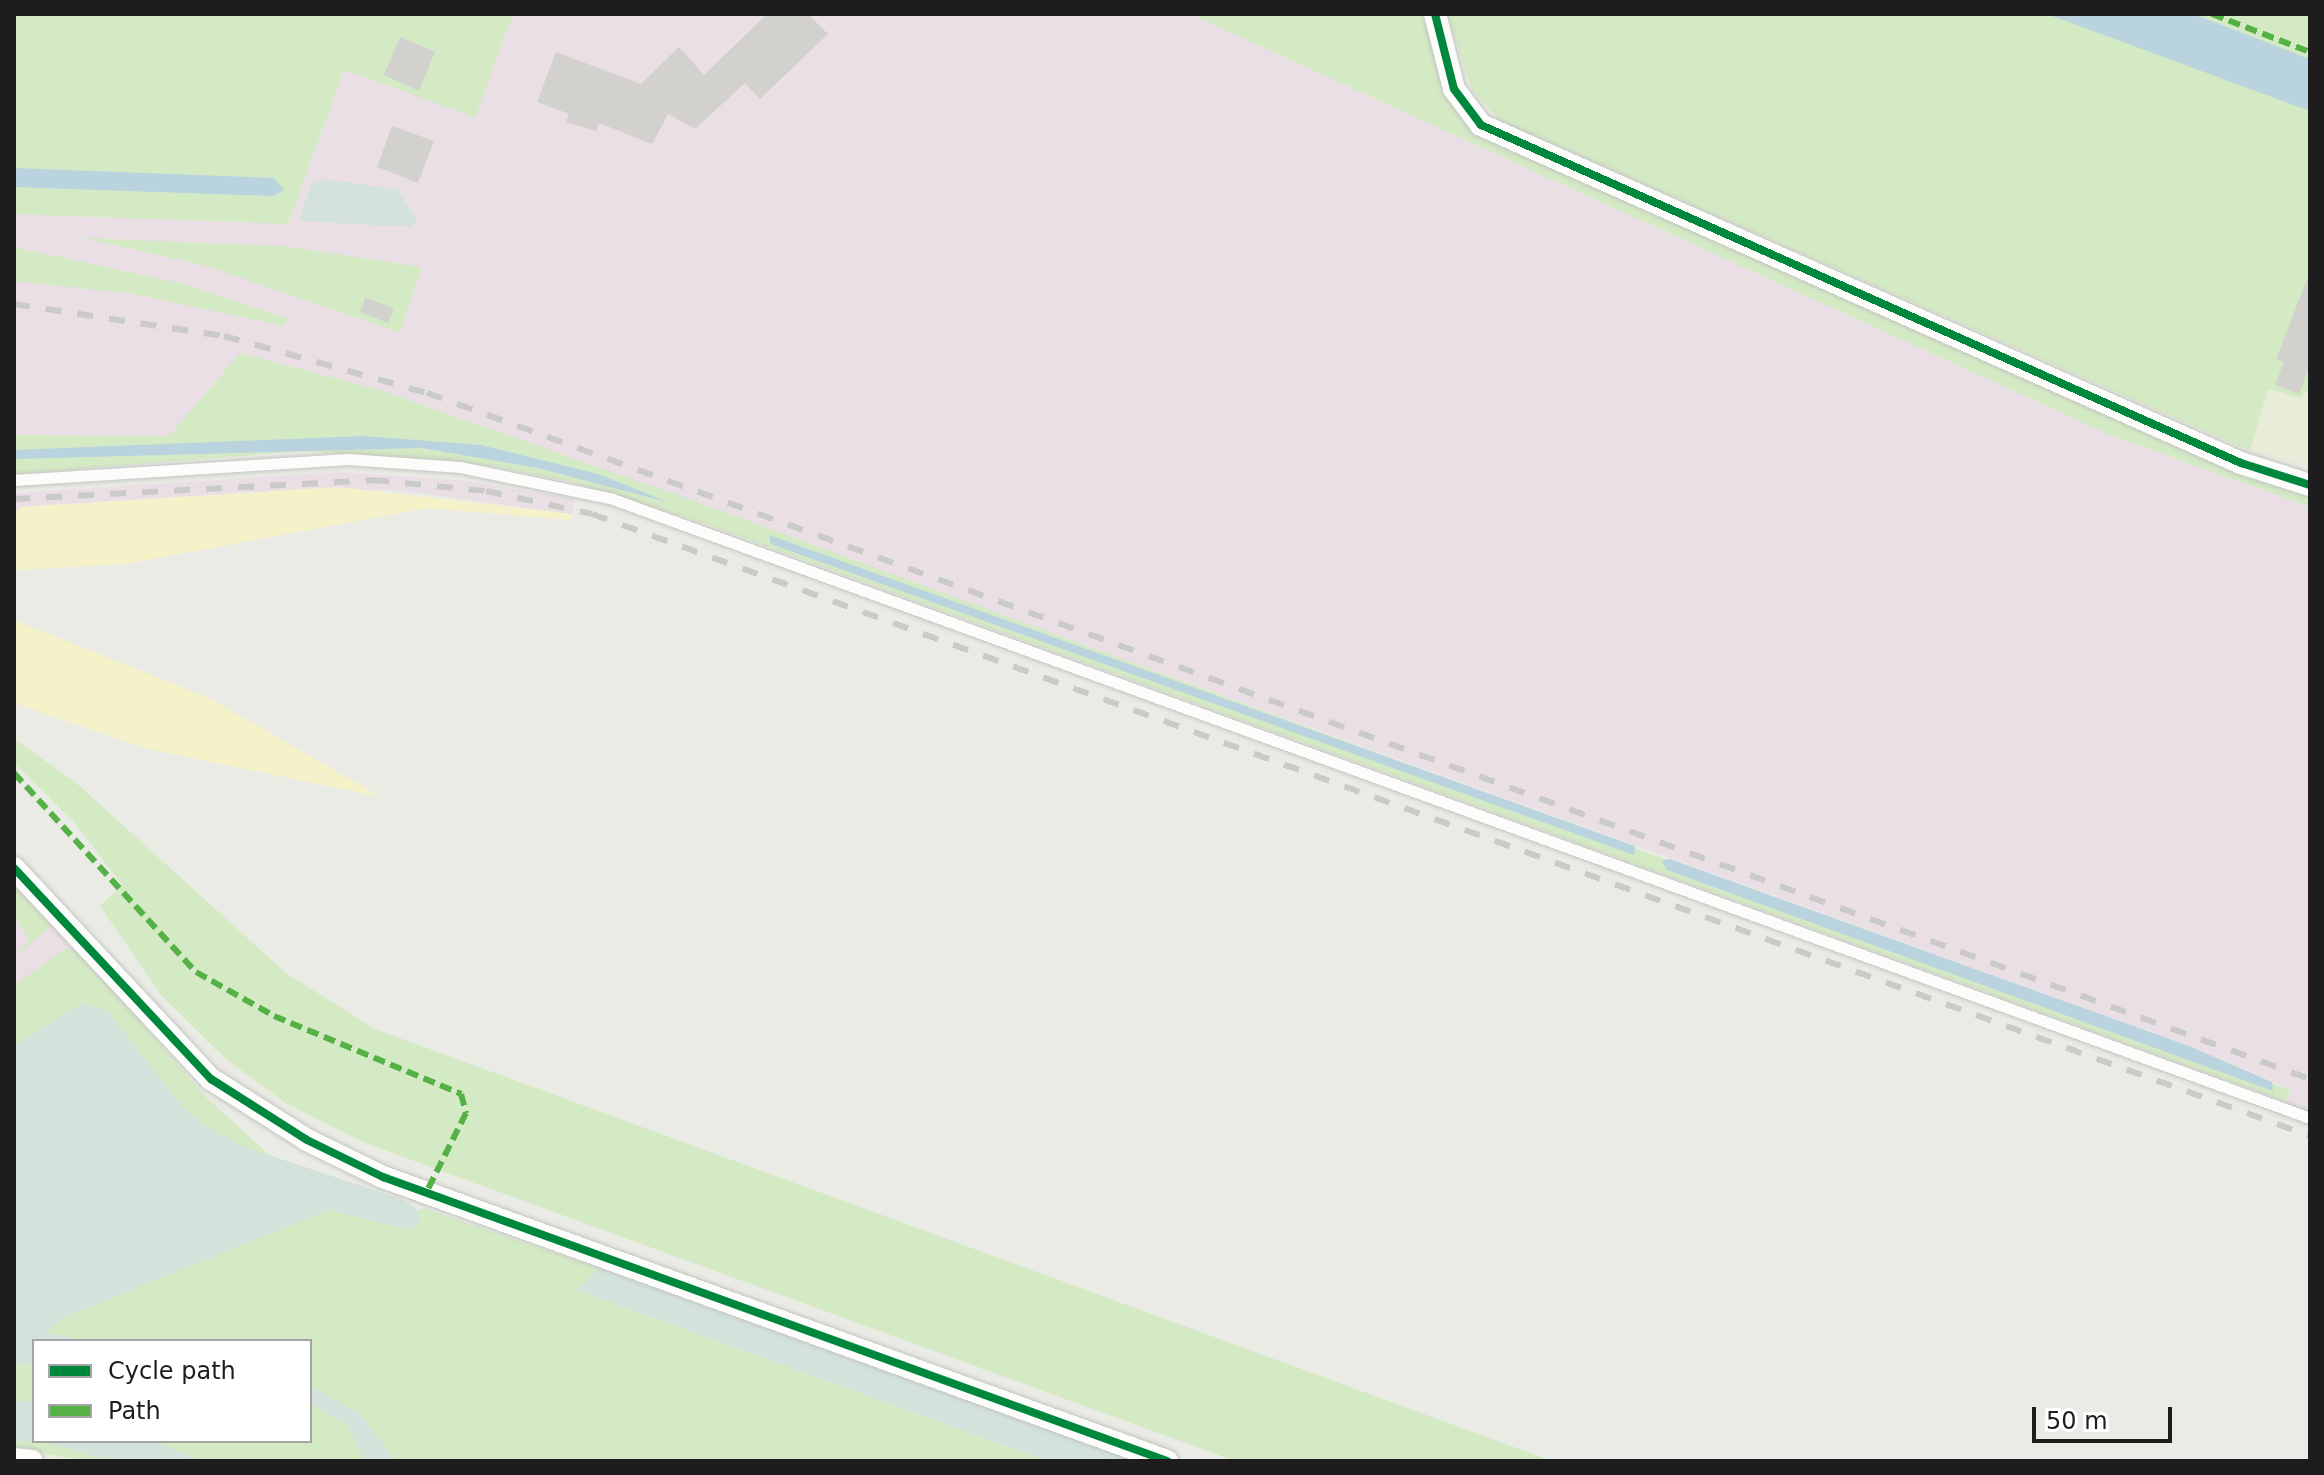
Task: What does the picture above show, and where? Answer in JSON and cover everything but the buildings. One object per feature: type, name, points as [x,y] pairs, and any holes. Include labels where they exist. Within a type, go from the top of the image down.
[{"type":"street","points":[[1435,14],[1454,89],[1481,125],[2241,463],[2310,485]]},
{"type":"street","points":[[14,868],[211,1079],[307,1140],[383,1177],[1167,1461]]},
{"type":"street","points":[[14,1459],[32,1461]]},
{"type":"lane","points":[[14,480],[348,459],[460,467],[610,498],[2310,1118]]},
{"type":"shaded area","points":[[364,14],[1190,14],[2110,435],[2310,507],[2310,1123],[2282,1113],[2291,1089],[2189,1046],[380,390],[240,353],[169,436],[14,435],[14,214],[288,224]]},
{"type":"shaded area","points":[[325,179],[398,190],[417,221],[409,227],[299,221],[311,185]]},
{"type":"shaded area","points":[[340,472],[468,481],[575,499],[572,514],[396,490],[269,491],[21,507],[14,514],[14,493]]},
{"type":"shaded area","points":[[14,886],[78,950],[14,1046]]},
{"type":"shaded area","points":[[82,1003],[107,1010],[184,1109],[207,1127],[245,1147],[401,1199],[416,1208],[421,1222],[408,1230],[329,1210],[60,1319],[47,1333],[78,1339],[32,1339],[32,1363],[14,1365],[14,1046]]},
{"type":"shaded area","points":[[599,1268],[1135,1461],[1047,1461],[577,1290]]},
{"type":"shaded area","points":[[312,1387],[359,1413],[394,1458],[405,1461],[366,1461],[346,1423],[312,1405]]},
{"type":"shaded area","points":[[14,1401],[32,1402],[32,1441],[14,1441]]},
{"type":"shaded area","points":[[47,1443],[159,1443],[203,1461],[111,1461]]},
{"type":"green space","points":[[14,14],[513,14],[475,117],[344,70],[288,224],[14,214]]},
{"type":"green space","points":[[1190,14],[1421,14],[1459,112],[2310,491],[2310,507],[2110,435]]},
{"type":"green space","points":[[1447,14],[2310,14],[2310,386],[2301,398],[2268,389],[2250,451],[1499,120],[1471,88]]},
{"type":"green space","points":[[83,238],[282,246],[422,267],[400,333],[207,266]]},
{"type":"green space","points":[[14,247],[184,284],[287,318],[284,326],[134,294],[14,281]]},
{"type":"green space","points":[[240,353],[380,390],[694,501],[2291,1090],[2286,1102],[694,520],[568,481],[490,466],[302,451],[14,474],[14,435],[169,436]]},
{"type":"green space","points":[[2310,386],[2310,468],[2250,451],[2268,389],[2301,398]]},
{"type":"green space","points":[[14,739],[74,781],[286,973],[375,1029],[1552,1461],[1235,1461],[365,1143],[287,1104],[227,1060],[161,995],[100,906],[122,885],[74,822],[14,763]]},
{"type":"green space","points":[[14,886],[51,926],[14,958],[29,939],[14,916]]},
{"type":"green space","points":[[65,949],[78,950],[206,1097],[329,1210],[387,1223],[423,1208],[599,1268],[577,1290],[1047,1461],[89,1461],[14,1449],[14,985]]},
{"type":"sand","points":[[338,487],[572,514],[571,520],[427,508],[126,564],[14,570],[14,514],[21,507]]},
{"type":"sand","points":[[14,620],[209,698],[381,797],[148,749],[14,703]]},
{"type":"water","points":[[2047,14],[2193,14],[2310,59],[2310,111]]},
{"type":"water","points":[[14,168],[274,178],[284,190],[273,196],[14,187]]},
{"type":"water","points":[[364,436],[481,445],[598,474],[670,503],[538,468],[422,448],[14,459],[14,450]]},
{"type":"water","points":[[769,535],[1635,846],[1634,855],[771,544]]},
{"type":"water","points":[[1670,859],[2189,1046],[2272,1082],[2273,1091],[1667,870],[1662,861]]},
{"type":"railway","points":[[14,304],[224,336],[427,393],[2310,1079]]},
{"type":"railway","points":[[14,499],[373,480],[486,491],[592,514],[2310,1136]]},
{"type":"marked path","points":[[2212,14],[2310,52]]},
{"type":"marked path","points":[[14,773],[196,972],[274,1016],[461,1094],[466,1113],[426,1193]]},
{"type":"cycle path","points":[[1435,14],[1454,89],[1481,125],[2241,463],[2310,485]]},
{"type":"cycle path","points":[[14,868],[211,1079],[307,1140],[383,1177],[1167,1461]]}]
